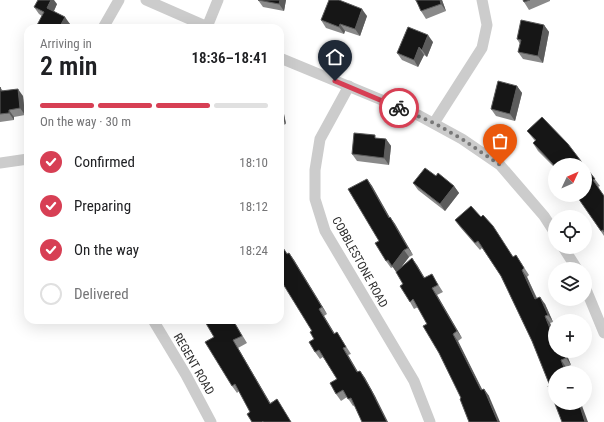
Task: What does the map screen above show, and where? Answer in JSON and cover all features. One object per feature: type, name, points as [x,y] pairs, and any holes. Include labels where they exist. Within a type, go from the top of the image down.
[{"type":"street","points":[[105,24],[119,0]]},
{"type":"street","points":[[146,0],[201,24]]},
{"type":"street","points":[[209,24],[218,0]]},
{"type":"street","points":[[434,123],[482,48],[487,25],[482,0]]},
{"type":"street","points":[[284,60],[434,123],[462,139],[500,165],[548,222]]},
{"type":"street","name":"COBBLESTONE ROAD","points":[[349,86],[320,139],[314,170],[315,200],[325,231],[414,381],[430,422]]},
{"type":"street","points":[[0,163],[24,160]]},
{"type":"street","points":[[592,304],[604,333]]},
{"type":"street","name":"REGENT ROAD","points":[[155,324],[186,375],[211,422]]},
{"type":"building","points":[[38,0],[51,0],[47,8],[65,17],[61,24],[38,24],[44,12],[34,7]]},
{"type":"building","points":[[258,0],[280,0],[279,4]]},
{"type":"building","points":[[329,0],[339,0],[362,9],[355,29],[340,24],[339,27],[321,20]]},
{"type":"building","points":[[416,0],[440,0],[441,4],[421,11]]},
{"type":"building","points":[[521,20],[544,25],[538,56],[518,52],[521,40],[517,39]]},
{"type":"building","points":[[408,27],[428,35],[422,50],[419,47],[414,60],[397,53]]},
{"type":"building","points":[[498,81],[517,86],[510,114],[491,109]]},
{"type":"building","points":[[0,87],[1,91],[18,89],[20,108],[9,110],[9,113],[0,114]]},
{"type":"building","points":[[542,117],[568,144],[579,158],[548,159],[533,143],[536,140],[527,131]]},
{"type":"building","points":[[354,133],[375,135],[375,138],[386,139],[384,158],[352,154]]},
{"type":"building","points":[[425,168],[436,176],[438,173],[454,186],[440,204],[413,183]]},
{"type":"building","points":[[592,175],[595,179],[593,180],[604,196],[604,232],[603,230],[601,231],[592,218],[592,210],[586,210],[581,202],[592,202]]},
{"type":"building","points":[[367,179],[408,248],[404,250],[392,266],[388,260],[386,261],[375,243],[379,241],[348,189]]},
{"type":"building","points":[[471,206],[481,217],[483,215],[493,226],[513,257],[516,255],[524,268],[522,270],[535,299],[540,297],[548,315],[545,316],[548,324],[548,358],[566,358],[561,360],[563,366],[548,366],[548,381],[532,341],[501,276],[478,241],[475,243],[455,220]]},
{"type":"building","points":[[284,249],[287,254],[289,253],[322,307],[319,309],[334,334],[337,332],[346,347],[343,348],[357,372],[360,371],[387,422],[362,422],[351,398],[348,399],[343,390],[336,394],[330,383],[337,379],[319,350],[315,352],[309,342],[314,339],[310,332],[312,331],[284,286]]},
{"type":"building","points":[[412,258],[424,278],[432,274],[438,285],[432,288],[457,331],[453,334],[481,390],[484,389],[498,422],[469,422],[460,399],[461,398],[439,353],[423,326],[427,324],[413,299],[410,302],[400,286],[403,284],[396,272]]},
{"type":"building","points":[[206,324],[235,324],[242,336],[233,340],[270,404],[277,399],[291,422],[252,422],[247,414],[250,412],[235,384],[232,386],[205,342],[214,337]]},
{"type":"building","points":[[557,410],[581,410],[585,422],[562,422]]},
{"type":"way so far","points":[[399,108],[434,123],[462,139],[500,165]]},
{"type":"route","points":[[335,81],[399,108]]}]
